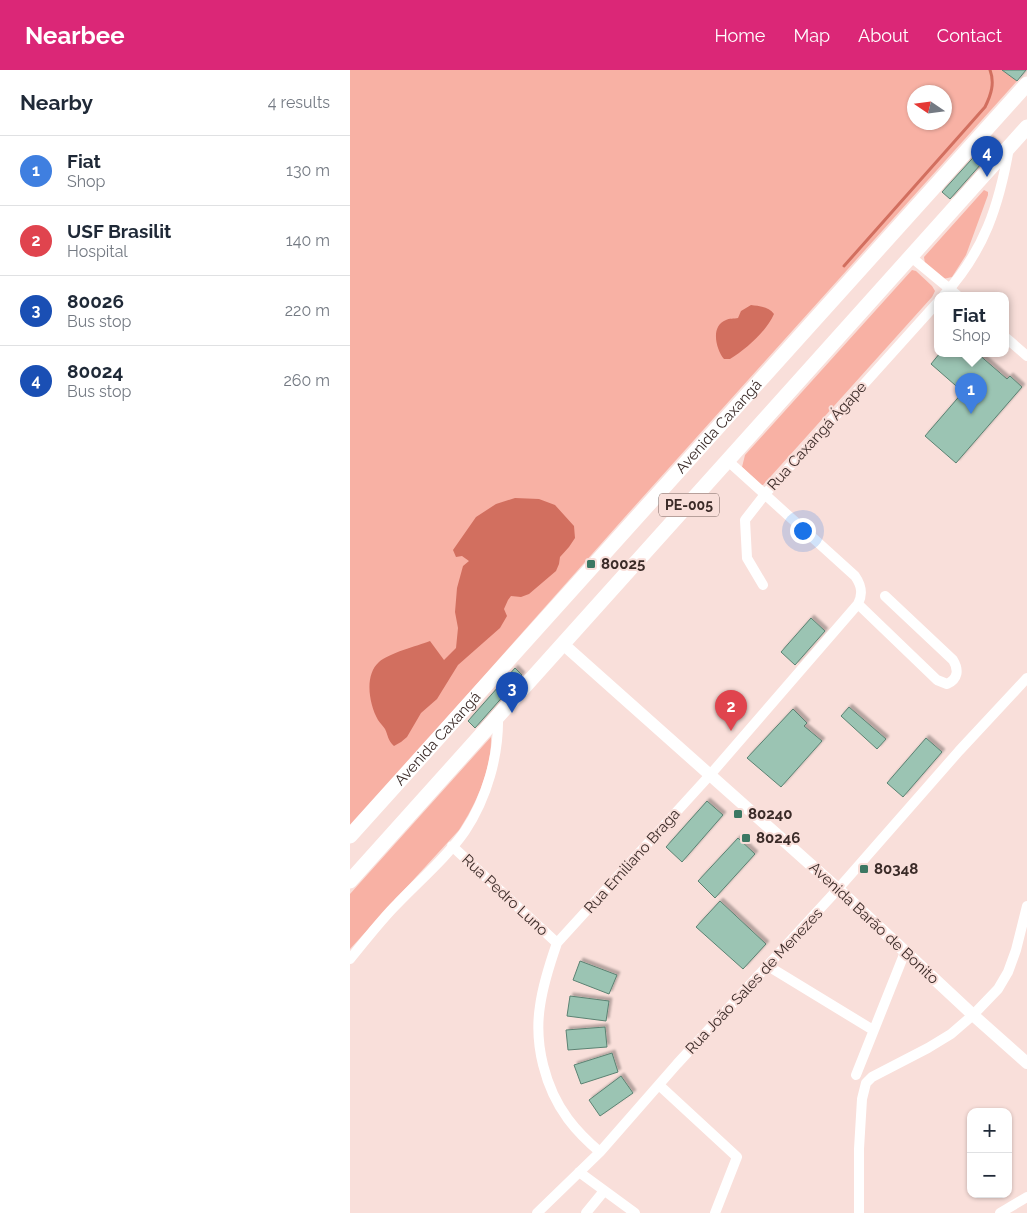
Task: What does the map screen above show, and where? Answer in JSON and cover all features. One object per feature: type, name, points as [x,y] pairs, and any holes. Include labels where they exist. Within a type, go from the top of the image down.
[{"type":"main road","name":"Avenida Caxangá","points":[[350,836],[1027,84]]},
{"type":"main road","name":"Avenida Caxangá","points":[[350,881],[1027,128]]},
{"type":"street","points":[[951,292],[970,264],[995,209],[1009,148]]},
{"type":"street","points":[[911,257],[949,292]]},
{"type":"street","name":"Rua Caxangá Ágape","points":[[763,585],[747,558],[745,520],[766,493],[934,306]]},
{"type":"street","points":[[1009,340],[1027,356]]},
{"type":"street","points":[[728,462],[766,493],[855,576],[861,590],[858,604],[937,680],[947,684],[952,682],[957,674],[957,667],[953,660],[885,596]]},
{"type":"street","name":"Rua Emiliano Braga","points":[[600,1152],[578,1132],[562,1111],[543,1064],[539,1041],[540,1007],[546,976],[557,943],[710,775],[858,604]]},
{"type":"street","name":"Avenida Barão de Bonito","points":[[563,644],[838,890],[1027,1063]]},
{"type":"street","name":"Rua João Sales de Menezes","points":[[537,1213],[600,1152],[838,890],[959,751],[1027,678]]},
{"type":"street","name":"Avenida Caxangá","points":[[350,959],[387,915],[464,832],[476,812],[486,789],[499,736],[498,716]]},
{"type":"street","name":"Rua Pedro Luno","points":[[452,846],[557,943]]},
{"type":"street","points":[[859,1213],[859,1149],[864,1087],[869,1079],[951,1034],[998,989],[1008,972],[1016,950],[1027,906]]},
{"type":"street","points":[[856,1075],[905,952]]},
{"type":"street","points":[[768,966],[873,1030]]},
{"type":"street","points":[[659,1085],[737,1157],[715,1213]]},
{"type":"street","points":[[579,1172],[635,1213]]},
{"type":"street","points":[[586,1213],[604,1191]]},
{"type":"street","points":[[1000,1213],[1027,1197]]},
{"type":"shaded area","points":[[350,70],[1002,70],[1017,81],[624,518],[350,827]]},
{"type":"shaded area","points":[[984,190],[988,192],[988,195],[966,255],[952,277],[943,279],[925,264],[924,257]]},
{"type":"shaded area","points":[[912,270],[916,271],[932,286],[935,291],[932,297],[763,485],[742,467],[745,455]]},
{"type":"shaded area","points":[[751,305],[767,308],[774,314],[761,334],[749,345],[730,359],[724,359],[717,344],[716,332],[718,327],[727,319],[738,318],[741,311]]},
{"type":"shaded area","points":[[515,498],[539,499],[555,505],[574,526],[575,538],[560,557],[556,571],[529,594],[521,597],[511,596],[504,609],[507,616],[500,628],[458,665],[437,699],[421,713],[407,737],[394,746],[372,706],[370,698],[371,674],[379,662],[389,656],[430,641],[444,660],[456,648],[458,628],[455,612],[457,588],[463,566],[469,561],[462,556],[456,557],[453,550],[476,517],[496,504]]},
{"type":"shaded area","points":[[491,737],[489,761],[482,786],[459,830],[350,949],[350,894]]},
{"type":"building","points":[[1002,70],[1026,70],[1017,81]]},
{"type":"building","points":[[990,139],[997,146],[950,199],[942,192]]},
{"type":"building","points":[[937,357],[982,357],[1007,379],[1010,376],[1022,387],[956,463],[925,436],[963,392],[931,364]]},
{"type":"building","points":[[811,618],[825,631],[795,665],[781,652]]},
{"type":"building","points":[[515,668],[522,675],[475,728],[468,721]]},
{"type":"building","points":[[849,707],[886,739],[877,749],[841,716]]},
{"type":"building","points":[[793,709],[807,723],[804,726],[822,741],[781,787],[747,758]]},
{"type":"building","points":[[926,738],[942,752],[903,797],[887,783]]},
{"type":"building","points":[[707,801],[723,815],[682,862],[666,847]]},
{"type":"building","points":[[738,838],[755,854],[715,898],[698,881]]},
{"type":"building","points":[[720,901],[766,944],[743,969],[696,927]]},
{"type":"building","points":[[580,961],[617,975],[609,994],[573,980]]},
{"type":"building","points":[[570,996],[609,1001],[606,1021],[567,1016]]},
{"type":"building","points":[[605,1027],[607,1047],[568,1050],[566,1030]]},
{"type":"building","points":[[612,1053],[618,1072],[581,1084],[574,1065]]},
{"type":"building","points":[[621,1076],[633,1093],[600,1116],[589,1100]]},
{"type":"waterway","points":[[844,266],[985,107],[992,89],[990,70]]},
{"type":"place","name":"80024","points":[[987,177]]},
{"type":"place","name":"Fiat","points":[[971,414]]},
{"type":"place","name":"80025","points":[[591,564]]},
{"type":"place","name":"80026","points":[[512,713]]},
{"type":"place","name":"USF Brasilit","points":[[731,731]]},
{"type":"place","name":"80240","points":[[738,814]]},
{"type":"place","name":"80246","points":[[746,838]]},
{"type":"place","name":"80348","points":[[864,869]]}]
